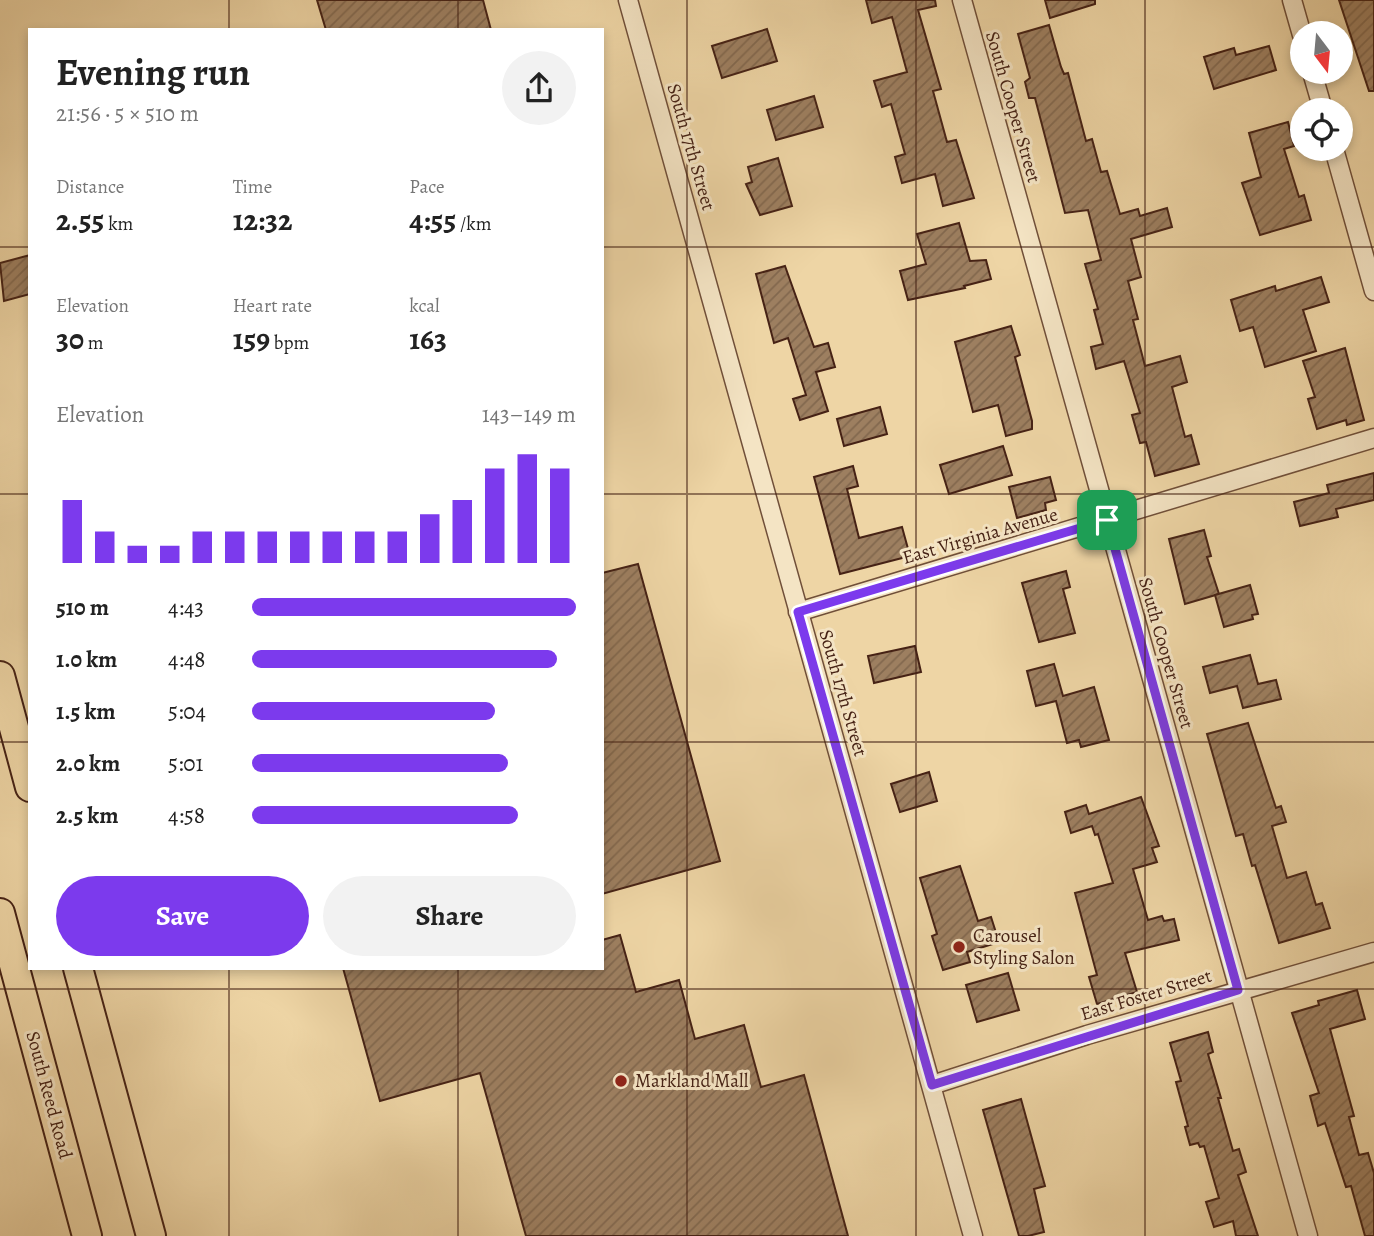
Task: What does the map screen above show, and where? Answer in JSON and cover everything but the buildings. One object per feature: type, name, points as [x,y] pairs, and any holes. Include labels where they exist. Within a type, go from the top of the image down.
[{"type":"main road","points":[[0,676],[28,780]]},
{"type":"main road","name":"South Reed Road","points":[[0,913],[87,1236]]},
{"type":"main road","points":[[79,970],[151,1236]]},
{"type":"street","name":"South 17th Street","points":[[628,0],[973,1236]]},
{"type":"street","name":"South Cooper Street","points":[[962,0],[1308,1236]]},
{"type":"street","points":[[1292,0],[1298,21]]},
{"type":"street","points":[[1337,161],[1374,291]]},
{"type":"street","name":"East Virginia Avenue","points":[[798,612],[1374,438]]},
{"type":"street","name":"East Foster Street","points":[[932,1085],[1238,990],[1374,952]]},
{"type":"place","name":"Carousel Styling Salon","points":[[959,947]]},
{"type":"place","name":"Markland Mall","points":[[621,1081]]},
{"type":"route","points":[[1107,520],[1238,990],[932,1085],[798,612],[1107,520]]}]
